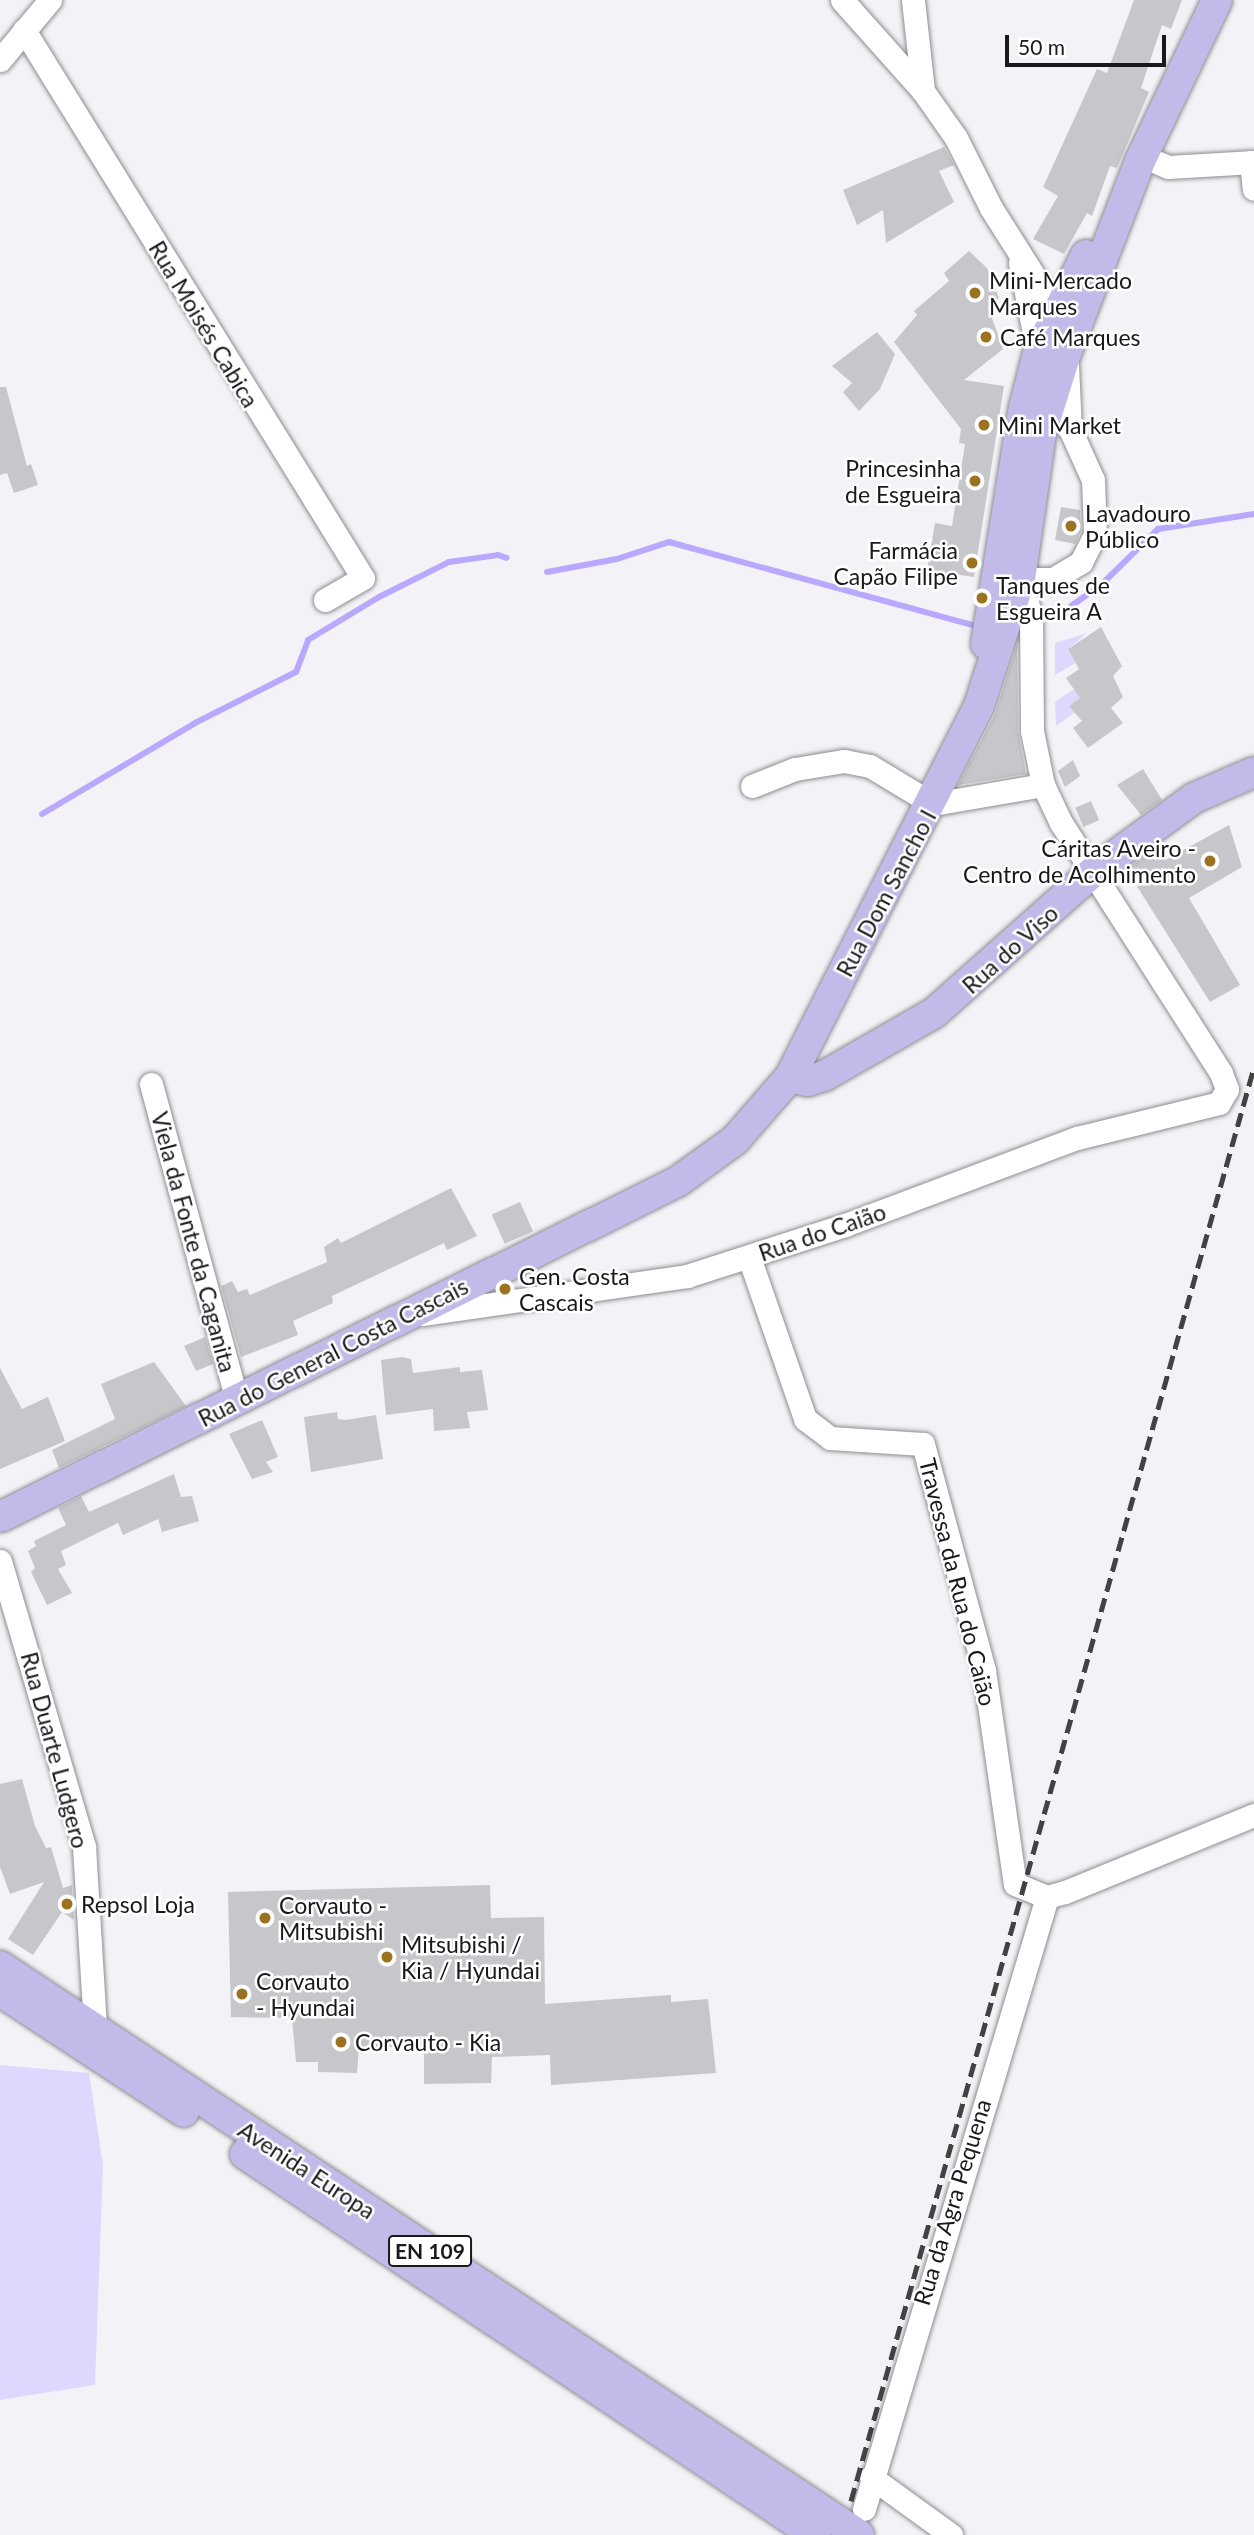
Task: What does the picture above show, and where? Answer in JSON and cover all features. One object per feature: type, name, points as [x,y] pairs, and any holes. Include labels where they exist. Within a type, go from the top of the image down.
[{"type":"main road","name":"Rua Dom Sancho I","points":[[979,706],[1003,533],[1052,353],[1081,290],[1104,216],[1141,159],[1217,0]]},
{"type":"main road","name":"Rua Dom Sancho I","points":[[790,1077],[933,804],[979,706],[1020,579],[1056,311],[1081,290]]},
{"type":"main road","name":"Rua do Viso","points":[[790,1077],[808,1081],[824,1076],[934,1013],[1094,871],[1194,798],[1254,772]]},
{"type":"main road","name":"Rua do General Costa Cascais","points":[[0,1517],[677,1182],[736,1140],[790,1077]]},
{"type":"main road","name":"Avenida Europa","points":[[0,1966],[861,2522]]},
{"type":"main road","name":"Avenida Europa","points":[[0,1991],[815,2535]]},
{"type":"street","points":[[0,60],[50,0]]},
{"type":"street","points":[[842,0],[923,91],[956,138],[991,208],[1018,250],[1052,353],[1070,429],[1093,480],[1095,534],[1081,562],[1053,579],[1020,579],[1031,616],[1032,731],[1043,785],[1061,823],[1094,871]]},
{"type":"street","points":[[869,32],[895,36],[913,5]]},
{"type":"street","points":[[913,5],[923,91]]},
{"type":"street","name":"Rua Moisés Cabica","points":[[24,30],[363,578],[325,600]]},
{"type":"street","points":[[1141,159],[1168,167],[1252,162],[1254,189]]},
{"type":"street","points":[[1031,284],[1081,290]]},
{"type":"street","points":[[1031,284],[1056,311]]},
{"type":"street","name":"Rua Dom Sancho I","points":[[1041,433],[1055,356],[1056,311]]},
{"type":"street","points":[[752,786],[795,769],[844,761],[870,766],[933,804],[1043,785]]},
{"type":"street","name":"Rua do Caião","points":[[398,1318],[687,1276],[1077,1138],[1219,1103],[1227,1090],[1221,1073],[1094,871]]},
{"type":"street","name":"Viela da Fonte da Caganita","points":[[150,1084],[237,1401]]},
{"type":"street","name":"Travessa da Rua do Caião","points":[[749,1256],[805,1419],[830,1438],[923,1444],[984,1670],[1015,1884],[1047,1897]]},
{"type":"street","name":"Rua Duarte Ludgero","points":[[0,1561],[84,1847],[95,2027]]},
{"type":"street","points":[[1047,1897],[1254,1815]]},
{"type":"street","name":"Rua da Agra Pequena","points":[[861,2522],[871,2477],[1047,1897]]},
{"type":"street","points":[[871,2477],[951,2535]]},
{"type":"shaded area","points":[[1087,633],[1068,649],[1076,663],[1055,675],[1055,643]]},
{"type":"shaded area","points":[[1074,689],[1080,698],[1069,706],[1075,712],[1056,726],[1055,702]]},
{"type":"shaded area","points":[[0,2065],[89,2073],[103,2165],[95,2385],[0,2400]]},
{"type":"building","points":[[1134,0],[1182,0],[1171,29],[1162,25],[1141,88],[1149,92],[1117,168],[1110,166],[1092,216],[1087,213],[1064,254],[1033,239],[1058,196],[1043,187],[1097,69],[1107,73]]},
{"type":"building","points":[[944,147],[954,165],[939,171],[954,202],[886,243],[883,210],[857,225],[843,190]]},
{"type":"building","points":[[969,251],[987,268],[999,298],[988,307],[1003,349],[964,380],[1004,386],[974,577],[927,570],[935,523],[952,526],[965,444],[959,443],[961,429],[894,342],[917,315],[914,311],[949,281],[944,273]]},
{"type":"building","points":[[877,332],[895,354],[880,389],[859,411],[843,392],[852,383],[832,366]]},
{"type":"building","points":[[0,387],[6,387],[27,466],[31,464],[38,485],[14,493],[7,473],[0,475]]},
{"type":"building","name":"Lavadouro Público","points":[[1061,507],[1080,510],[1081,531],[1075,544],[1055,540]]},
{"type":"building","points":[[1101,627],[1122,666],[1113,676],[1123,697],[1111,708],[1123,723],[1088,748],[1073,728],[1082,721],[1069,706],[1080,698],[1066,678],[1079,669],[1068,649]]},
{"type":"building","points":[[1017,644],[1018,731],[1026,774],[958,785],[995,714]]},
{"type":"building","points":[[1073,760],[1080,776],[1065,787],[1058,771]]},
{"type":"building","points":[[1143,769],[1162,800],[1141,815],[1117,785]]},
{"type":"building","points":[[1091,801],[1099,820],[1084,827],[1075,808]]},
{"type":"building","points":[[1229,825],[1242,867],[1189,898],[1240,985],[1210,1002],[1126,869],[1159,846],[1167,859]]},
{"type":"building","points":[[451,1188],[477,1236],[447,1250],[444,1243],[332,1296],[333,1303],[293,1321],[298,1335],[241,1357],[221,1286],[232,1281],[238,1292],[247,1289],[250,1295],[327,1262],[324,1247],[338,1238],[341,1243]]},
{"type":"building","points":[[520,1202],[533,1231],[505,1244],[492,1215]]},
{"type":"building","points":[[205,1337],[213,1364],[196,1371],[184,1346]]},
{"type":"building","points":[[402,1357],[411,1359],[413,1373],[460,1367],[460,1372],[482,1370],[488,1410],[467,1412],[470,1428],[434,1431],[433,1409],[386,1415],[381,1360]]},
{"type":"building","points":[[154,1362],[186,1406],[59,1468],[52,1450],[115,1419],[101,1384]]},
{"type":"building","points":[[0,1368],[22,1409],[48,1397],[65,1441],[0,1469]]},
{"type":"building","points":[[337,1412],[338,1419],[346,1420],[376,1415],[383,1459],[311,1472],[304,1417]]},
{"type":"building","points":[[262,1420],[278,1457],[266,1462],[273,1472],[252,1479],[229,1434]]},
{"type":"building","points":[[174,1474],[181,1497],[192,1496],[199,1521],[162,1532],[158,1519],[123,1535],[118,1523],[61,1551],[66,1565],[58,1569],[72,1593],[47,1605],[31,1572],[35,1568],[28,1551],[36,1546],[34,1541],[66,1525],[58,1508],[81,1496],[89,1512]]},
{"type":"building","points":[[22,1779],[35,1826],[46,1848],[51,1847],[63,1888],[72,1885],[74,1920],[62,1912],[33,1955],[8,1939],[44,1882],[10,1894],[0,1867],[0,1784]]},
{"type":"building","name":"Mitsubishi / Kia / Hyundai","points":[[490,1885],[491,1918],[544,1917],[545,2004],[671,1995],[671,2002],[708,1999],[716,2073],[551,2085],[550,2055],[492,2057],[491,2083],[424,2084],[424,2047],[359,2047],[357,2073],[318,2072],[318,2062],[296,2062],[292,2018],[231,2017],[228,1892]]},
{"type":"waterway","points":[[1071,606],[1101,585],[1158,529],[1254,514]]},
{"type":"waterway","points":[[547,572],[617,559],[669,542],[972,625]]},
{"type":"waterway","points":[[42,814],[195,723],[296,672],[308,640],[379,597],[449,562],[498,555],[507,558]]},
{"type":"railway","points":[[851,2501],[1254,1067]]},
{"type":"place","name":"Mini-Mercado Marques","points":[[975,293]]},
{"type":"place","name":"Café Marques","points":[[986,337]]},
{"type":"place","name":"Mini Market","points":[[984,425]]},
{"type":"place","name":"Princesinha de Esgueira","points":[[975,481]]},
{"type":"place","name":"Lavadouro Público","points":[[1071,526]]},
{"type":"place","name":"Farmácia Capão Filipe","points":[[972,563]]},
{"type":"place","name":"Tanques de Esgueira A","points":[[982,598]]},
{"type":"place","name":"Cáritas Aveiro - Centro de Acolhimento","points":[[1210,861]]},
{"type":"place","name":"Gen. Costa Cascais","points":[[505,1289]]},
{"type":"place","name":"Repsol Loja","points":[[67,1904]]},
{"type":"place","name":"Corvauto - Mitsubishi","points":[[265,1918]]},
{"type":"place","name":"Mitsubishi / Kia / Hyundai","points":[[387,1957]]},
{"type":"place","name":"Corvauto - Hyundai","points":[[242,1994]]},
{"type":"place","name":"Corvauto - Kia","points":[[341,2042]]}]
